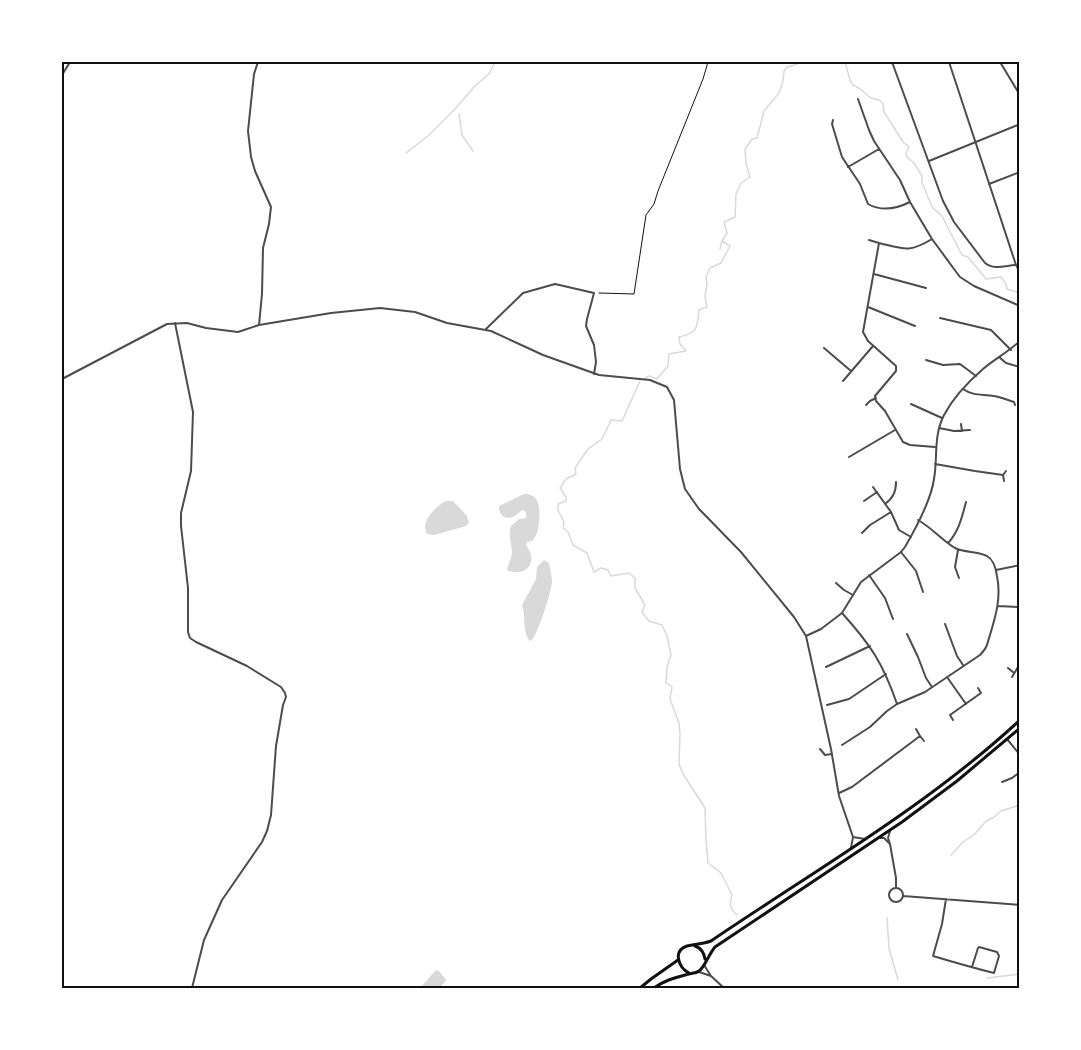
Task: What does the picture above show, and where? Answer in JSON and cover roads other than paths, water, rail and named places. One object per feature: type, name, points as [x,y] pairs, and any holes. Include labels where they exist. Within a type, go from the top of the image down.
[{"type":"highway","points":[[694,946],[711,940],[932,793],[1020,720]]},
{"type":"highway","points":[[654,988],[667,980],[698,972],[715,947],[890,831],[957,782],[1020,728]]},
{"type":"highway","points":[[691,973],[682,969],[678,960],[682,949],[688,946],[699,947],[706,960]]},
{"type":"highway","points":[[640,988],[678,960]]},
{"type":"street","points":[[62,75],[70,62]]},
{"type":"street","points":[[258,62],[254,74],[248,131],[251,157],[271,213],[263,248],[259,325]]},
{"type":"street","points":[[892,62],[943,201],[954,222],[989,266],[1016,265]]},
{"type":"street","points":[[949,62],[1020,272]]},
{"type":"street","points":[[1000,62],[1020,95]]},
{"type":"street","points":[[858,99],[879,150],[900,180],[932,239],[960,277],[974,286],[1020,306]]},
{"type":"street","points":[[833,120],[832,124],[842,157],[860,184],[866,202],[880,208],[894,209],[910,202]]},
{"type":"street","points":[[929,161],[1020,124]]},
{"type":"street","points":[[828,133],[834,132]]},
{"type":"street","points":[[848,168],[879,150]]},
{"type":"street","points":[[989,184],[1020,172]]},
{"type":"street","points":[[869,240],[897,248],[912,249],[932,239]]},
{"type":"street","points":[[866,405],[876,398],[877,393],[896,370],[895,364],[873,346],[863,332],[879,243]]},
{"type":"street","points":[[874,274],[926,288]]},
{"type":"street","points":[[919,286],[920,281]]},
{"type":"street","points":[[486,329],[524,293],[555,284],[594,293],[586,326],[594,345],[596,362],[594,374]]},
{"type":"street","points":[[868,307],[915,326]]},
{"type":"street","points":[[62,379],[167,324],[187,323],[238,332],[259,325],[331,313],[380,308],[415,312],[447,322],[486,329],[543,355],[594,374],[650,380],[667,387],[674,400],[676,411],[680,469],[684,489],[699,509],[741,552],[794,616],[806,636],[839,793],[853,837],[851,848]]},
{"type":"street","points":[[945,314],[941,318],[991,330],[1011,350]]},
{"type":"street","points":[[908,323],[910,318]]},
{"type":"street","points":[[175,323],[194,411],[191,471],[181,515],[188,588],[188,632],[190,638],[196,642],[247,666],[281,687],[286,698],[276,746],[271,816],[267,831],[262,842],[222,900],[204,940],[192,988]]},
{"type":"street","points":[[806,636],[821,629],[842,613],[861,582],[901,552],[911,537],[931,493],[934,481],[935,447],[942,418],[963,389],[976,376],[1020,341]]},
{"type":"street","points":[[828,351],[833,346]]},
{"type":"street","points":[[843,381],[873,346]]},
{"type":"street","points":[[824,348],[851,372]]},
{"type":"street","points":[[999,357],[1006,363],[1020,367]]},
{"type":"street","points":[[926,360],[943,365],[960,364],[976,376]]},
{"type":"street","points":[[931,367],[933,363]]},
{"type":"street","points":[[963,389],[972,394],[996,396],[1014,402]]},
{"type":"street","points":[[876,398],[900,439],[906,444],[935,447]]},
{"type":"street","points":[[911,404],[942,418]]},
{"type":"street","points":[[961,424],[962,430]]},
{"type":"street","points":[[939,428],[954,431],[970,430]]},
{"type":"street","points":[[849,457],[895,430]]},
{"type":"street","points":[[935,464],[1003,475]]},
{"type":"street","points":[[1004,481],[1003,475],[1006,471]]},
{"type":"street","points":[[885,504],[893,497],[896,482]]},
{"type":"street","points":[[873,487],[891,512],[899,530],[911,537]]},
{"type":"street","points":[[864,501],[878,492]]},
{"type":"street","points":[[948,543],[961,523],[966,502]]},
{"type":"street","points":[[965,506],[969,507]]},
{"type":"street","points":[[862,533],[891,512]]},
{"type":"street","points":[[842,745],[870,727],[897,704],[932,687],[986,649],[1000,591],[992,561],[987,557],[958,549],[918,520]]},
{"type":"street","points":[[958,549],[955,567],[959,578]]},
{"type":"street","points":[[901,552],[916,571],[923,592]]},
{"type":"street","points":[[996,570],[1020,565]]},
{"type":"street","points":[[870,575],[885,598],[892,620]]},
{"type":"street","points":[[836,583],[853,595]]},
{"type":"street","points":[[836,590],[840,586]]},
{"type":"street","points":[[998,606],[1020,607]]},
{"type":"street","points":[[891,612],[897,610]]},
{"type":"street","points":[[842,613],[870,646],[886,674],[897,704]]},
{"type":"street","points":[[945,624],[957,656],[963,665]]},
{"type":"street","points":[[941,630],[947,628]]},
{"type":"street","points":[[907,634],[932,687]]},
{"type":"street","points":[[903,640],[909,638]]},
{"type":"street","points":[[826,668],[870,646]]},
{"type":"street","points":[[1012,676],[1020,661]]},
{"type":"street","points":[[832,664],[836,670]]},
{"type":"street","points":[[1008,668],[1014,673]]},
{"type":"street","points":[[827,705],[849,699],[886,674]]},
{"type":"street","points":[[947,677],[966,704]]},
{"type":"street","points":[[953,720],[950,715],[981,693],[978,688]]},
{"type":"street","points":[[916,729],[924,741]]},
{"type":"street","points":[[839,793],[852,787],[920,736]]},
{"type":"street","points":[[1007,739],[1020,755]]},
{"type":"street","points":[[820,749],[825,755],[832,754]]},
{"type":"street","points":[[1002,782],[1020,772]]},
{"type":"street","points":[[890,831],[888,837],[896,888]]},
{"type":"street","points":[[853,837],[865,839]]},
{"type":"street","points":[[880,837],[890,844]]},
{"type":"street","points":[[891,889],[901,889],[903,896],[901,901],[895,902],[890,900],[889,892],[891,889]]},
{"type":"street","points":[[903,896],[1020,905]]},
{"type":"street","points":[[946,899],[933,956],[972,967],[994,973],[998,954],[995,951],[978,948],[972,967]]},
{"type":"street","points":[[704,965],[711,976],[724,988]]},
{"type":"street","points":[[698,972],[711,976]]},
{"type":"waterway","points":[[406,153],[428,136],[455,109],[489,74],[495,62]]},
{"type":"waterway","points":[[645,378],[649,376],[657,379],[668,366],[669,354],[686,351],[680,344],[679,337],[690,334],[695,329],[699,310],[707,307],[706,277],[710,268],[721,263],[730,246],[722,241],[727,233],[724,222],[735,217],[736,194],[741,183],[750,177],[745,149],[752,139],[757,138],[764,111],[779,93],[784,71],[787,67],[800,62]]},
{"type":"waterway","points":[[845,62],[853,85],[883,104],[884,112],[903,142],[909,147],[907,157],[922,176],[922,182],[932,207],[942,216],[962,255],[968,257],[986,279],[1001,277],[1007,289],[1020,293]]},
{"type":"waterway","points":[[459,114],[462,135],[473,151]]},
{"type":"waterway","points":[[720,249],[722,241]]},
{"type":"waterway","points":[[640,381],[622,421],[611,420],[602,439],[588,449],[575,468],[576,474],[566,479],[560,488],[566,501],[558,504],[558,510],[564,522],[563,528],[568,532],[573,545],[587,553],[594,572],[601,568],[608,570],[611,576],[629,573],[635,578],[635,588],[645,605],[642,612],[649,621],[662,625],[667,636],[671,655],[667,667],[666,683],[672,687],[670,699],[679,723],[679,764],[705,808],[708,863],[721,873],[732,895],[730,904],[737,915]]},
{"type":"waterway","points":[[951,855],[985,822],[1001,811],[1020,805]]},
{"type":"waterway","points":[[1020,814],[1020,819]]},
{"type":"waterway","points":[[887,918],[889,948],[898,980]]},
{"type":"waterway","points":[[987,978],[1020,974]]}]
